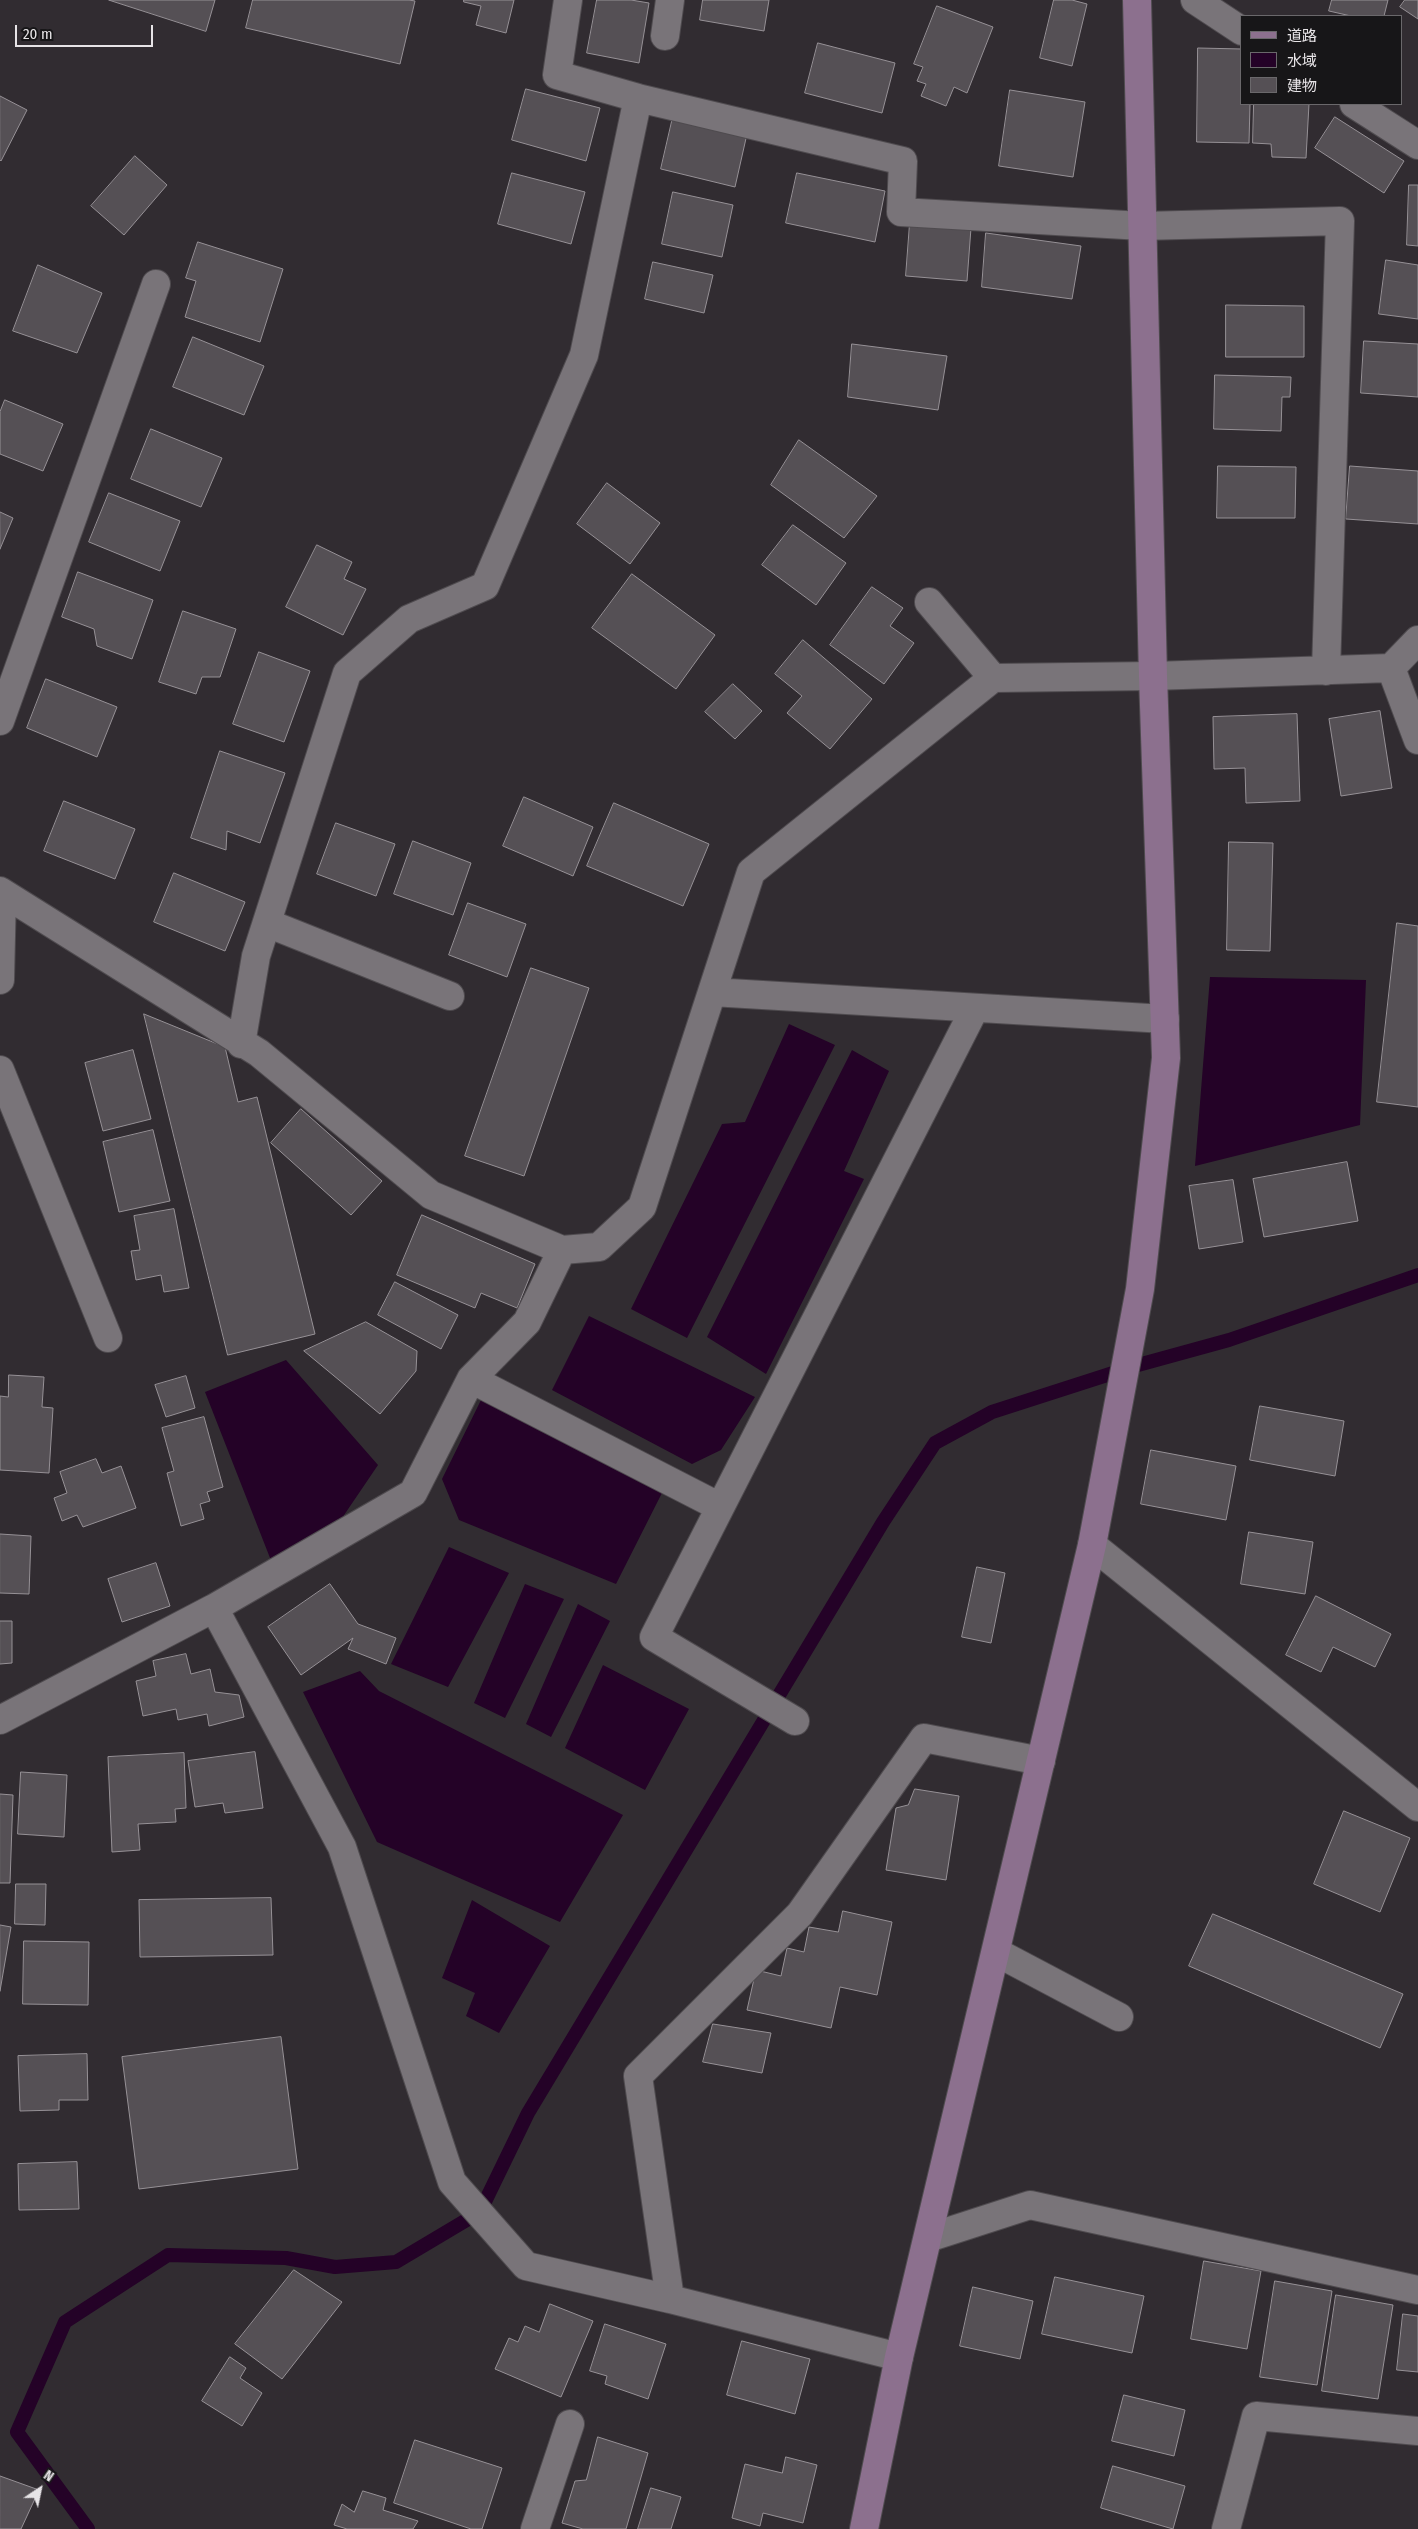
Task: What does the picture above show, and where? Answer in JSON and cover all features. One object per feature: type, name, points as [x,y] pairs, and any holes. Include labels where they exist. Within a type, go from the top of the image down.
[{"type":"street","points":[[568,0],[557,75],[638,98],[903,161],[901,212],[1142,226],[1340,221],[1326,671]]},
{"type":"street","points":[[665,36],[670,0]]},
{"type":"street","points":[[864,2529],[899,2357],[1092,1545],[1140,1289],[1166,1058],[1153,676],[1137,0]]},
{"type":"street","points":[[1195,0],[1240,30]]},
{"type":"street","points":[[241,1044],[256,956],[347,673],[409,619],[485,586],[584,355],[638,98]]},
{"type":"street","points":[[1356,105],[1418,145]]},
{"type":"street","points":[[0,721],[156,284]]},
{"type":"street","points":[[929,602],[993,678]]},
{"type":"street","points":[[1,892],[258,1053],[431,1195],[562,1250],[599,1247],[642,1207],[751,872],[993,678],[1153,676],[1391,668],[1418,640]]},
{"type":"street","points":[[1391,668],[1418,740]]},
{"type":"street","points":[[0,980],[1,892]]},
{"type":"street","points":[[267,923],[450,996]]},
{"type":"street","points":[[712,992],[1165,1019]]},
{"type":"street","points":[[795,1721],[654,1637],[975,1008]]},
{"type":"street","points":[[0,1070],[108,1338]]},
{"type":"street","points":[[0,1720],[214,1608],[413,1493],[471,1379],[527,1322],[562,1250]]},
{"type":"street","points":[[471,1379],[720,1508]]},
{"type":"street","points":[[1092,1545],[1418,1807]]},
{"type":"street","points":[[214,1608],[342,1848],[452,2182],[526,2266],[670,2299],[899,2357]]},
{"type":"street","points":[[670,2299],[638,2076],[800,1914],[924,1738],[1042,1761]]},
{"type":"street","points":[[996,1952],[1119,2017]]},
{"type":"street","points":[[928,2238],[1030,2205],[1418,2290]]},
{"type":"street","points":[[1226,2529],[1256,2416],[1418,2431]]},
{"type":"street","points":[[535,2529],[570,2424]]},
{"type":"water","points":[[1210,977],[1366,980],[1360,1125],[1195,1166]]},
{"type":"water","points":[[789,1024],[835,1045],[687,1338],[631,1309],[722,1124],[745,1122]]},
{"type":"water","points":[[852,1050],[889,1071],[844,1171],[864,1179],[766,1374],[707,1337]]},
{"type":"water","points":[[589,1316],[755,1397],[721,1450],[692,1464],[552,1390]]},
{"type":"water","points":[[286,1360],[378,1465],[338,1524],[272,1563],[205,1392]]},
{"type":"water","points":[[482,1398],[665,1487],[616,1584],[459,1520],[442,1479]]},
{"type":"water","points":[[449,1547],[509,1573],[448,1687],[391,1664]]},
{"type":"water","points":[[525,1584],[564,1599],[505,1718],[474,1703]]},
{"type":"water","points":[[578,1604],[610,1621],[551,1737],[526,1724]]},
{"type":"water","points":[[603,1665],[689,1709],[645,1790],[565,1748]]},
{"type":"water","points":[[360,1671],[379,1691],[623,1815],[560,1922],[377,1842],[303,1692]]},
{"type":"water","points":[[472,1900],[550,1946],[499,2033],[466,2016],[475,1993],[442,1978]]},
{"type":"building","points":[[109,0],[215,0],[206,31]]},
{"type":"building","points":[[253,0],[415,1],[400,64],[246,28]]},
{"type":"building","points":[[464,0],[514,0],[506,33],[476,25],[481,6],[464,2]]},
{"type":"building","points":[[597,0],[631,0],[649,3],[639,63],[587,53]]},
{"type":"building","points":[[703,0],[769,0],[764,31],[700,20]]},
{"type":"building","points":[[1054,0],[1072,0],[1087,4],[1072,66],[1040,58]]},
{"type":"building","points":[[1332,0],[1388,0],[1384,15],[1347,15],[1329,11]]},
{"type":"building","points":[[1405,0],[1418,0],[1418,19],[1400,7]]},
{"type":"building","points":[[937,6],[993,27],[967,93],[954,87],[946,106],[921,96],[926,84],[917,81],[923,67],[914,64]]},
{"type":"building","points":[[818,43],[895,63],[882,113],[805,93]]},
{"type":"building","points":[[1198,48],[1240,49],[1240,105],[1250,105],[1249,143],[1197,142]]},
{"type":"building","points":[[526,89],[600,108],[586,161],[512,140]]},
{"type":"building","points":[[1010,90],[1085,102],[1073,177],[999,166]]},
{"type":"building","points":[[0,96],[27,110],[1,161],[0,160]]},
{"type":"building","points":[[1254,105],[1309,105],[1306,158],[1272,157],[1271,144],[1253,143]]},
{"type":"building","points":[[673,117],[747,134],[735,187],[661,169]]},
{"type":"building","points":[[1335,117],[1404,161],[1384,193],[1315,148]]},
{"type":"building","points":[[135,156],[167,185],[124,235],[91,206]]},
{"type":"building","points":[[512,173],[585,192],[571,244],[498,224]]},
{"type":"building","points":[[797,173],[885,191],[875,242],[786,223]]},
{"type":"building","points":[[1409,185],[1418,185],[1418,246],[1407,245]]},
{"type":"building","points":[[673,192],[733,205],[722,257],[662,244]]},
{"type":"building","points":[[910,223],[971,228],[967,281],[906,276]]},
{"type":"building","points":[[986,233],[1081,246],[1072,299],[982,287]]},
{"type":"building","points":[[198,242],[283,269],[260,342],[185,317],[196,281],[186,278]]},
{"type":"building","points":[[1386,260],[1418,265],[1418,319],[1379,314]]},
{"type":"building","points":[[653,262],[713,275],[704,313],[645,299]]},
{"type":"building","points":[[38,265],[102,293],[77,353],[13,331]]},
{"type":"building","points":[[1226,305],[1304,306],[1304,357],[1226,357]]},
{"type":"building","points":[[193,337],[264,366],[244,415],[173,387]]},
{"type":"building","points":[[1364,341],[1418,344],[1418,397],[1361,393]]},
{"type":"building","points":[[852,344],[947,356],[938,410],[848,397]]},
{"type":"building","points":[[1215,375],[1291,377],[1290,397],[1282,397],[1281,431],[1214,429]]},
{"type":"building","points":[[5,400],[63,424],[43,471],[0,454],[0,412]]},
{"type":"building","points":[[151,429],[222,458],[201,507],[131,479]]},
{"type":"building","points":[[799,440],[877,496],[844,538],[771,485]]},
{"type":"building","points":[[1218,466],[1296,467],[1295,518],[1217,518]]},
{"type":"building","points":[[1350,466],[1418,471],[1418,524],[1346,519]]},
{"type":"building","points":[[607,483],[660,523],[630,564],[577,524]]},
{"type":"building","points":[[109,493],[180,521],[160,571],[89,542]]},
{"type":"building","points":[[0,512],[13,518],[0,549]]},
{"type":"building","points":[[793,525],[846,563],[816,605],[762,565]]},
{"type":"building","points":[[317,545],[352,562],[344,579],[366,589],[343,635],[286,607]]},
{"type":"building","points":[[78,572],[153,600],[132,659],[97,646],[94,629],[62,617]]},
{"type":"building","points":[[632,574],[715,635],[676,689],[592,628]]},
{"type":"building","points":[[872,587],[903,608],[890,626],[914,643],[884,684],[830,645]]},
{"type":"building","points":[[183,611],[236,629],[220,677],[202,677],[196,694],[159,682]]},
{"type":"building","points":[[803,640],[872,699],[830,749],[787,713],[802,696],[775,674]]},
{"type":"building","points":[[259,652],[310,671],[284,742],[233,724]]},
{"type":"building","points":[[46,679],[117,707],[97,757],[27,728]]},
{"type":"building","points":[[733,684],[762,711],[735,739],[705,712]]},
{"type":"building","points":[[1380,711],[1392,788],[1341,796],[1329,719]]},
{"type":"building","points":[[1297,714],[1300,801],[1246,803],[1245,768],[1214,769],[1213,717]]},
{"type":"building","points":[[220,751],[285,773],[260,843],[227,831],[226,850],[191,838]]},
{"type":"building","points":[[524,797],[593,827],[573,876],[503,846]]},
{"type":"building","points":[[64,801],[135,829],[115,879],[44,851]]},
{"type":"building","points":[[614,803],[709,844],[683,906],[587,866]]},
{"type":"building","points":[[336,823],[395,844],[376,896],[317,874]]},
{"type":"building","points":[[413,841],[471,863],[453,915],[394,894]]},
{"type":"building","points":[[1229,842],[1273,843],[1270,951],[1227,950]]},
{"type":"building","points":[[174,873],[245,902],[225,951],[154,922]]},
{"type":"building","points":[[468,903],[526,924],[507,977],[449,955]]},
{"type":"building","points":[[1397,923],[1418,926],[1418,1107],[1377,1102]]},
{"type":"building","points":[[531,968],[589,988],[524,1176],[465,1156]]},
{"type":"building","points":[[144,1014],[225,1047],[238,1102],[257,1097],[315,1334],[228,1355]]},
{"type":"building","points":[[133,1050],[151,1119],[103,1131],[85,1063]]},
{"type":"building","points":[[301,1109],[382,1181],[351,1215],[271,1143]]},
{"type":"building","points":[[153,1130],[170,1201],[119,1212],[103,1142]]},
{"type":"building","points":[[1347,1162],[1358,1221],[1264,1237],[1253,1179]]},
{"type":"building","points":[[1233,1180],[1243,1242],[1199,1249],[1189,1186]]},
{"type":"building","points":[[174,1209],[189,1288],[164,1292],[161,1275],[136,1280],[131,1251],[140,1250],[134,1216]]},
{"type":"building","points":[[422,1215],[535,1264],[517,1308],[481,1293],[475,1308],[397,1275]]},
{"type":"building","points":[[395,1282],[458,1315],[441,1349],[378,1315]]},
{"type":"building","points":[[366,1322],[417,1351],[416,1371],[380,1414],[304,1351]]},
{"type":"building","points":[[9,1375],[44,1377],[42,1407],[53,1408],[49,1473],[0,1470],[0,1396],[8,1397]]},
{"type":"building","points":[[186,1376],[195,1408],[166,1417],[155,1385]]},
{"type":"building","points":[[1260,1406],[1344,1421],[1335,1476],[1250,1460]]},
{"type":"building","points":[[204,1417],[223,1487],[207,1492],[210,1501],[200,1504],[204,1519],[181,1526],[167,1473],[174,1471],[162,1428]]},
{"type":"building","points":[[1151,1450],[1236,1466],[1226,1520],[1141,1504]]},
{"type":"building","points":[[96,1459],[102,1473],[121,1466],[136,1508],[83,1527],[77,1515],[62,1521],[54,1498],[67,1493],[60,1472]]},
{"type":"building","points":[[1249,1532],[1313,1542],[1305,1594],[1241,1584]]},
{"type":"building","points":[[0,1534],[31,1536],[29,1594],[0,1593]]},
{"type":"building","points":[[156,1563],[170,1606],[122,1622],[108,1579]]},
{"type":"building","points":[[977,1567],[1005,1573],[991,1643],[962,1637]]},
{"type":"building","points":[[330,1584],[358,1624],[396,1638],[386,1664],[348,1649],[353,1638],[301,1675],[268,1627]]},
{"type":"building","points":[[1316,1596],[1391,1634],[1375,1667],[1333,1647],[1321,1672],[1286,1655]]},
{"type":"building","points":[[0,1621],[12,1621],[12,1663],[0,1664]]},
{"type":"building","points":[[186,1654],[191,1674],[210,1669],[215,1692],[239,1695],[244,1717],[209,1726],[207,1714],[178,1720],[176,1709],[143,1716],[136,1681],[156,1676],[153,1661]]},
{"type":"building","points":[[255,1752],[263,1808],[225,1813],[223,1803],[195,1807],[188,1761]]},
{"type":"building","points":[[184,1753],[186,1808],[175,1809],[176,1822],[138,1824],[140,1850],[112,1852],[108,1757]]},
{"type":"building","points":[[21,1772],[67,1775],[64,1837],[18,1834]]},
{"type":"building","points":[[915,1789],[959,1796],[946,1880],[886,1870],[896,1808],[908,1805]]},
{"type":"building","points":[[0,1794],[13,1795],[10,1883],[0,1883]]},
{"type":"building","points":[[1344,1811],[1410,1838],[1380,1912],[1314,1884]]},
{"type":"building","points":[[16,1884],[46,1884],[45,1925],[15,1924]]},
{"type":"building","points":[[271,1898],[273,1955],[140,1957],[139,1900]]},
{"type":"building","points":[[843,1911],[892,1922],[877,1995],[840,1987],[831,2028],[747,2010],[756,1970],[781,1976],[787,1948],[804,1952],[809,1927],[838,1932]]},
{"type":"building","points":[[1213,1914],[1403,1994],[1380,2048],[1189,1966]]},
{"type":"building","points":[[0,1925],[11,1927],[0,1991]]},
{"type":"building","points":[[24,1941],[89,1942],[88,2005],[23,2004]]},
{"type":"building","points":[[713,2024],[771,2033],[762,2073],[703,2062]]},
{"type":"building","points":[[281,2037],[298,2169],[139,2189],[122,2057]]},
{"type":"building","points":[[87,2054],[88,2100],[59,2100],[59,2110],[20,2111],[18,2056]]},
{"type":"building","points":[[77,2162],[79,2209],[19,2210],[18,2164]]},
{"type":"building","points":[[1204,2261],[1261,2271],[1247,2349],[1191,2339]]},
{"type":"building","points":[[294,2270],[342,2302],[282,2379],[235,2344]]},
{"type":"building","points":[[1055,2277],[1144,2296],[1132,2353],[1042,2334]]},
{"type":"building","points":[[1275,2281],[1332,2291],[1317,2385],[1260,2377]]},
{"type":"building","points":[[973,2287],[1033,2301],[1020,2359],[960,2346]]},
{"type":"building","points":[[1336,2295],[1393,2305],[1378,2399],[1322,2391]]},
{"type":"building","points":[[550,2304],[593,2321],[561,2397],[495,2369],[509,2338],[518,2342],[525,2326],[539,2332]]},
{"type":"building","points":[[1403,2314],[1418,2316],[1418,2372],[1397,2370]]},
{"type":"building","points":[[605,2324],[666,2344],[648,2399],[605,2384],[607,2376],[590,2371]]},
{"type":"building","points":[[742,2341],[810,2359],[795,2414],[727,2395]]},
{"type":"building","points":[[230,2357],[246,2368],[240,2378],[262,2393],[242,2426],[202,2401]]},
{"type":"building","points":[[1124,2395],[1185,2410],[1174,2456],[1112,2441]]},
{"type":"building","points":[[598,2437],[648,2453],[626,2529],[583,2529],[562,2523],[575,2481],[586,2480]]},
{"type":"building","points":[[415,2440],[502,2468],[482,2529],[471,2529],[394,2503]]},
{"type":"building","points":[[786,2457],[817,2465],[803,2523],[763,2513],[760,2526],[732,2518],[745,2464],[782,2473]]},
{"type":"building","points":[[1113,2466],[1185,2486],[1173,2529],[1101,2508]]},
{"type":"building","points":[[0,2476],[39,2490],[21,2529],[0,2529]]},
{"type":"building","points":[[651,2488],[681,2497],[671,2529],[638,2529]]},
{"type":"building","points":[[363,2491],[386,2498],[383,2510],[418,2521],[413,2529],[347,2529],[334,2525],[342,2504],[354,2512]]},
{"type":"waterway","points":[[88,2529],[17,2432],[65,2322],[168,2255],[286,2258],[335,2267],[396,2262],[480,2212],[528,2113],[883,1522],[935,1443],[992,1412],[1138,1365],[1229,1340],[1418,1275]]}]
